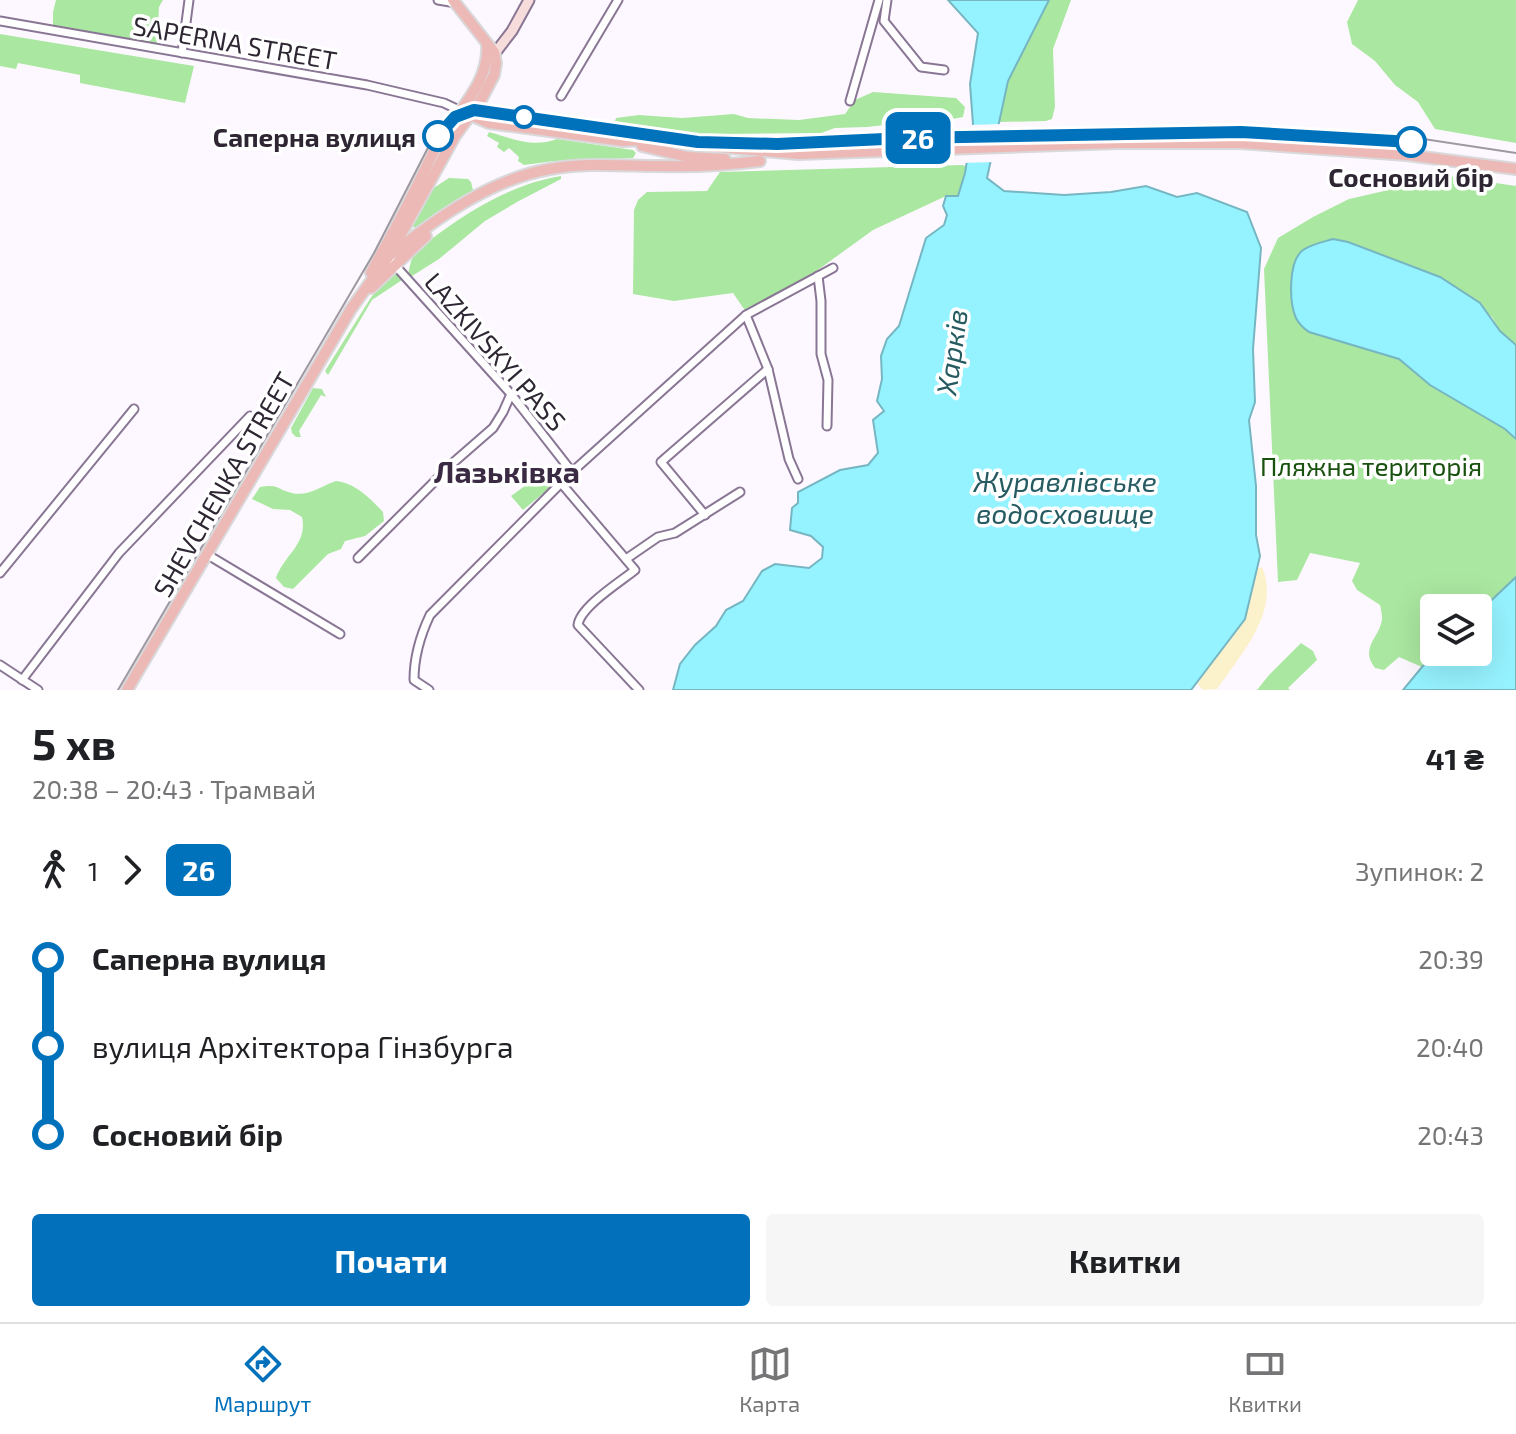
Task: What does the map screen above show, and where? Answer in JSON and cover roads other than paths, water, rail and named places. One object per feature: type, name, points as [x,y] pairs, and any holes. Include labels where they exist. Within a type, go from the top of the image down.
[{"type":"main road","points":[[491,58],[512,31],[529,0]]},
{"type":"main road","points":[[455,2],[487,42],[491,58]]},
{"type":"main road","name":"SHEVCHENKA STREET","points":[[127,690],[404,222],[438,145],[465,113],[491,58]]},
{"type":"main road","points":[[465,113],[489,123],[629,142],[688,157]]},
{"type":"main road","points":[[629,142],[643,140],[760,156]]},
{"type":"main road","points":[[628,164],[638,156],[629,142]]},
{"type":"main road","points":[[392,261],[419,233],[460,206],[509,181],[539,171],[567,167],[688,157],[1032,145],[1240,143],[1415,155],[1516,169]]},
{"type":"main road","points":[[628,164],[658,167],[726,165],[760,156]]},
{"type":"main road","points":[[367,280],[460,206]]},
{"type":"main road","points":[[392,261],[388,250],[404,222],[419,233]]},
{"type":"main road","name":"SHEVCHENKA STREET","points":[[357,300],[392,261]]},
{"type":"street","points":[[182,53],[189,0]]},
{"type":"street","points":[[438,0],[455,2]]},
{"type":"street","points":[[561,96],[618,0]]},
{"type":"street","points":[[850,101],[879,0]]},
{"type":"street","points":[[887,0],[884,21],[921,67],[944,70]]},
{"type":"street","name":"SAPERNA STREET","points":[[0,21],[396,91],[444,103],[465,113]]},
{"type":"street","name":"LAZKIVSKYI PASS","points":[[392,261],[511,394],[572,472]]},
{"type":"street","points":[[429,690],[414,680],[414,661],[430,615],[572,472],[746,315],[833,268]]},
{"type":"street","points":[[818,276],[821,354],[828,380],[827,426]]},
{"type":"street","points":[[746,315],[768,369],[789,459],[798,479]]},
{"type":"street","points":[[705,515],[661,462],[768,369]]},
{"type":"street","points":[[358,558],[454,462],[493,428],[511,394]]},
{"type":"street","points":[[0,573],[134,409]]},
{"type":"street","points":[[22,680],[119,553],[250,416]]},
{"type":"street","points":[[561,483],[635,570],[580,617],[578,625],[639,690]]},
{"type":"street","points":[[626,559],[658,537],[675,533],[740,492]]},
{"type":"street","points":[[208,555],[340,634]]},
{"type":"street","points":[[0,665],[38,690]]},
{"type":"water","name":"Журавлівське водосховище","points":[[948,0],[1049,0],[1008,81],[987,178],[1004,191],[1064,195],[1146,186],[1177,197],[1197,193],[1247,212],[1261,248],[1253,349],[1255,402],[1249,420],[1260,556],[1245,619],[1191,690],[673,690],[680,664],[716,626],[726,610],[743,601],[762,571],[775,564],[809,568],[822,558],[823,547],[811,536],[790,530],[792,508],[798,503],[798,492],[840,470],[868,465],[878,453],[873,420],[884,411],[877,401],[882,379],[881,356],[887,339],[899,326],[926,238],[944,225],[946,196],[958,196],[973,124],[970,84],[978,33]]},
{"type":"water","points":[[1333,239],[1440,277],[1480,303],[1500,331],[1516,345],[1516,439],[1505,429],[1430,385],[1399,359],[1309,332],[1301,326],[1292,302],[1291,282],[1295,263],[1303,250]]},
{"type":"water","points":[[1516,577],[1516,690],[1403,690],[1423,666],[1492,666],[1492,600]]},
{"type":"tram line","points":[[118,690],[374,253],[436,132],[461,111],[481,108],[699,140],[777,141],[1032,132],[1241,129],[1417,138],[1516,153]]},
{"type":"tram line","name":"26","points":[[438,136],[455,117],[480,110],[698,142],[777,144],[906,138],[1241,132],[1411,142]]},
{"type":"place","name":"Саперна вулиця","points":[[438,136]]},
{"type":"place","name":"Сосновий бір","points":[[1411,142]]},
{"type":"district","name":"Лазьківка","points":[[507,471]]},
{"type":"water label","name":"Харків","points":[[951,352]]},
{"type":"park label","name":"Пляжна територія","points":[[1371,465]]}]
